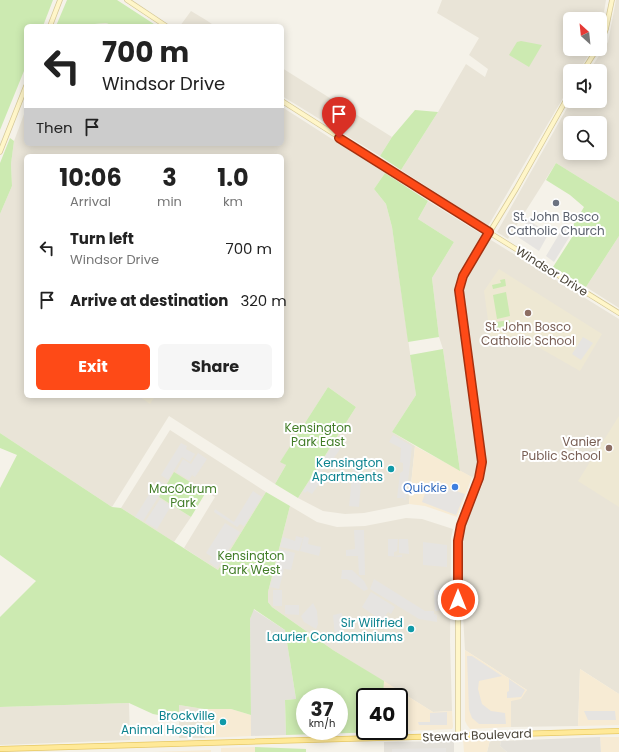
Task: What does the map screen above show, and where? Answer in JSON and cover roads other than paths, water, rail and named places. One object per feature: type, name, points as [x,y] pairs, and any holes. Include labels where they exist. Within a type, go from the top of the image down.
[{"type":"main road","name":"Stewart Boulevard","points":[[0,749],[619,731]]},
{"type":"street","points":[[51,24],[60,0]]},
{"type":"street","points":[[127,0],[163,24]]},
{"type":"street","points":[[607,24],[612,0]]},
{"type":"street","points":[[0,152],[24,91]]},
{"type":"street","name":"Windsor Drive","points":[[284,102],[619,313]]},
{"type":"street","points":[[458,735],[458,541],[461,525],[479,478],[482,462],[459,290],[463,276],[516,189],[563,105]]},
{"type":"place","name":"St. John Bosco Catholic Church","points":[[556,203]]},
{"type":"place","name":"St. John Bosco Catholic School","points":[[528,313]]},
{"type":"place","name":"Vanier Public School","points":[[609,448]]},
{"type":"place","name":"Kensington Apartments","points":[[391,469]]},
{"type":"place","name":"Quickie","points":[[455,487]]},
{"type":"place","name":"Sir Wilfried Laurier Condominiums","points":[[411,629]]},
{"type":"place","name":"Brockville Animal Hospital","points":[[223,722]]},
{"type":"park label","name":"Kensington Park East","points":[[318,434]]},
{"type":"park label","name":"MacOdrum Park","points":[[183,495]]},
{"type":"park label","name":"Kensington Park West","points":[[251,562]]}]
